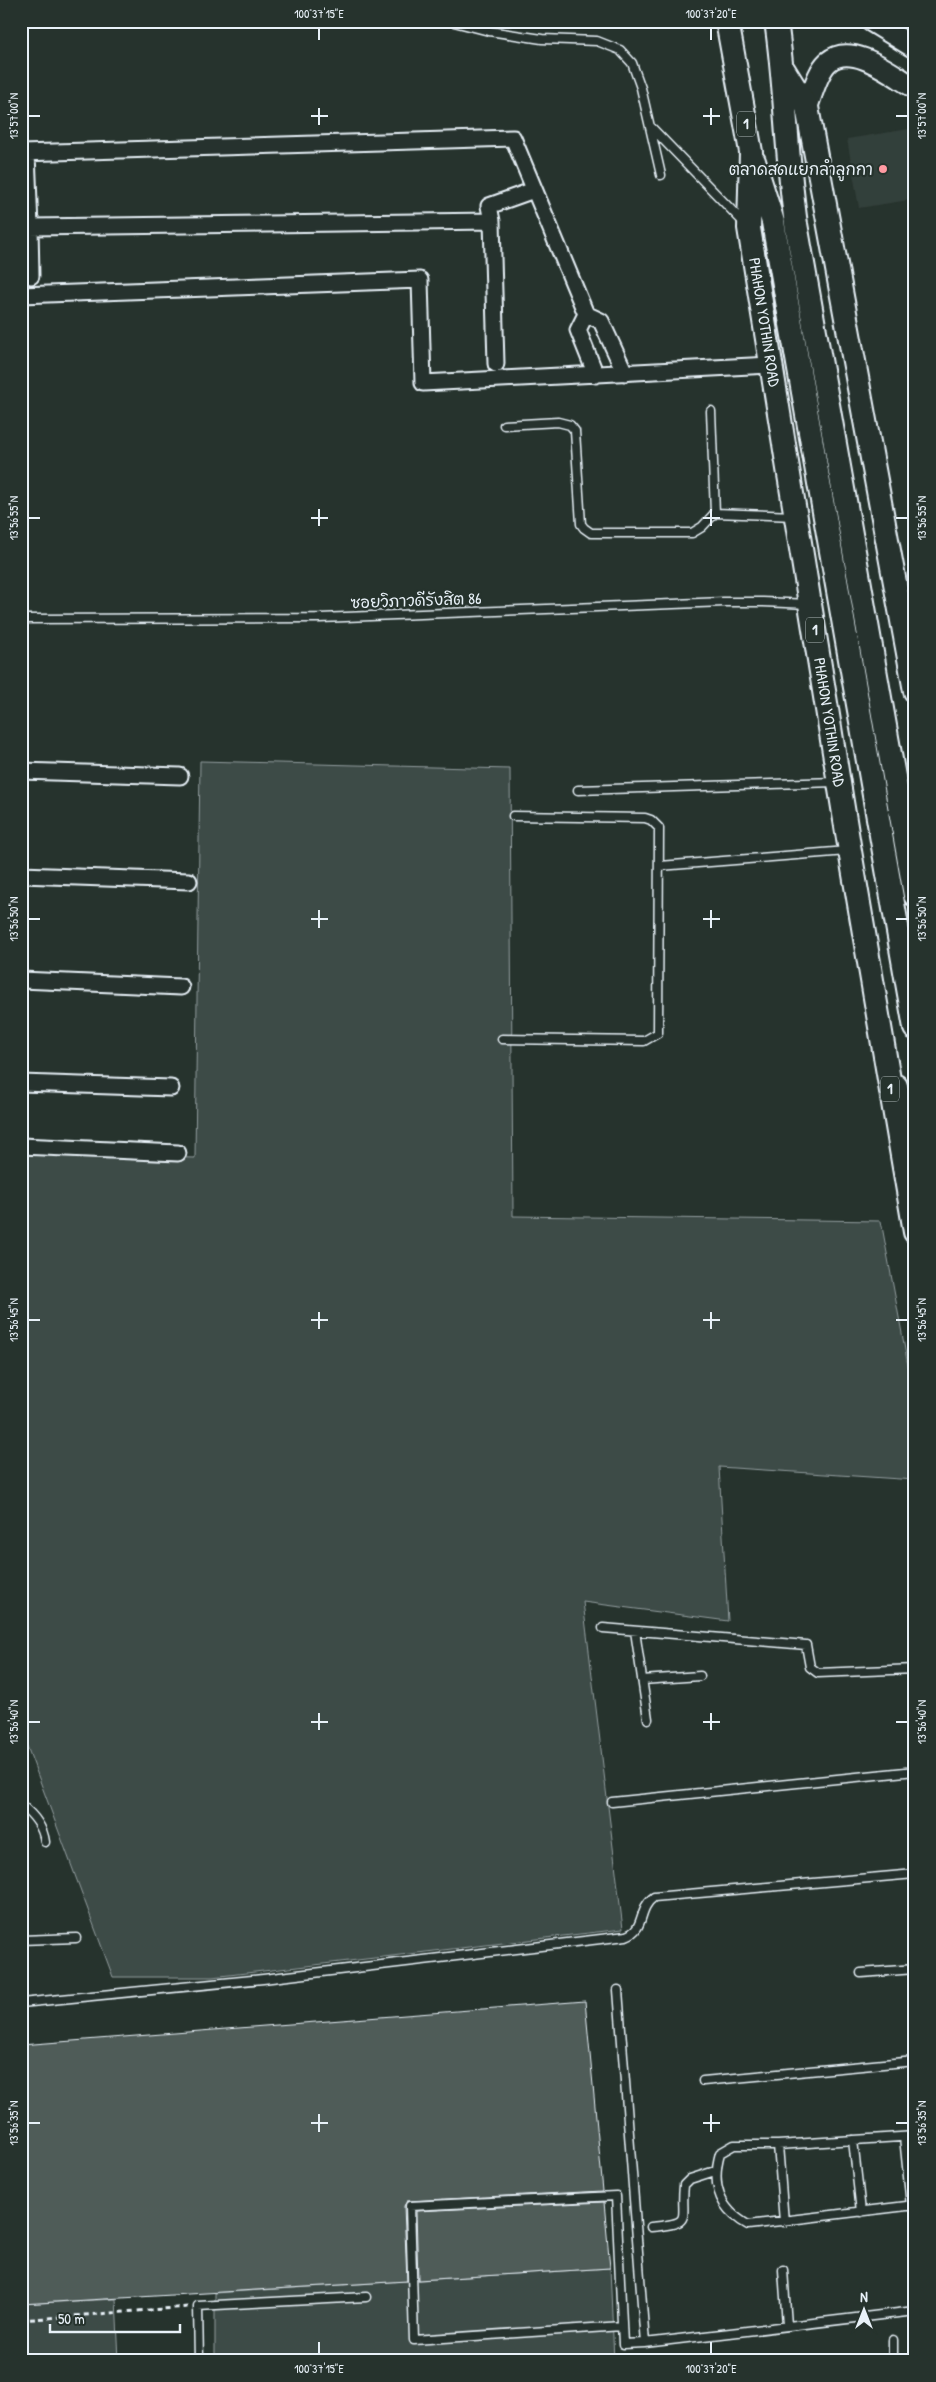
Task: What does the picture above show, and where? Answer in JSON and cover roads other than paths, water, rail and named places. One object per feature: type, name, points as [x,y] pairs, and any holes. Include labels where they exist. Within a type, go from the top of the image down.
[{"type":"main road","name":"PHAHON YOTHIN ROAD","points":[[727,21],[751,152],[773,222],[915,1028]]},
{"type":"main road","points":[[776,21],[784,70],[787,146],[796,224],[915,895]]},
{"type":"main road","points":[[871,21],[915,48]]},
{"type":"main road","points":[[808,107],[821,72],[829,61],[844,55],[862,57],[915,88]]},
{"type":"main road","points":[[784,70],[808,107],[914,683]]},
{"type":"main road","name":"PHAHON YOTHIN ROAD","points":[[751,152],[749,228],[850,851],[915,1232]]},
{"type":"main road","points":[[881,1033],[901,1104],[915,1116]]},
{"type":"street","points":[[31,276],[30,227],[24,153],[513,138],[586,314],[601,321],[626,373]]},
{"type":"street","points":[[496,364],[490,206],[534,190]]},
{"type":"street","points":[[30,227],[492,221]]},
{"type":"street","points":[[21,295],[420,280],[423,383],[772,365]]},
{"type":"street","points":[[586,314],[578,330],[596,375]]},
{"type":"street","points":[[21,771],[180,776]]},
{"type":"street","points":[[21,875],[189,881]]},
{"type":"street","points":[[21,980],[181,987]]},
{"type":"street","points":[[21,1083],[171,1088]]},
{"type":"street","points":[[21,1146],[178,1153]]},
{"type":"street","points":[[899,1146],[915,1166]]},
{"type":"lane","points":[[450,21],[490,31],[542,39],[597,41],[620,50],[632,63],[641,88],[661,175]]},
{"type":"lane","points":[[650,127],[749,228]]},
{"type":"lane","points":[[504,425],[558,422],[570,425],[575,431],[581,524],[591,533],[692,533],[702,527],[715,513],[711,411]]},
{"type":"lane","points":[[715,513],[797,516]]},
{"type":"lane","name":"ซอยวิภาวดีรังสิต 86","points":[[21,619],[320,618],[724,602],[811,604]]},
{"type":"lane","points":[[578,790],[839,782]]},
{"type":"lane","points":[[502,1039],[644,1041],[658,1033],[659,828],[651,820],[513,816]]},
{"type":"lane","points":[[660,866],[850,851]]},
{"type":"lane","points":[[604,1628],[806,1645],[810,1667],[818,1673],[915,1669]]},
{"type":"lane","points":[[635,1631],[648,1719]]},
{"type":"lane","points":[[642,1680],[700,1676]]},
{"type":"lane","points":[[612,1802],[915,1771]]},
{"type":"lane","points":[[21,1805],[32,1813],[43,1830],[45,1842]]},
{"type":"lane","points":[[21,2003],[263,1979],[626,1936],[634,1934],[639,1926],[642,1910],[647,1902],[654,1897],[915,1874]]},
{"type":"lane","points":[[21,1940],[76,1938]]},
{"type":"lane","points":[[861,1974],[915,1969]]},
{"type":"lane","points":[[618,1990],[645,2343]]},
{"type":"lane","points":[[703,2081],[915,2061]]},
{"type":"lane","points":[[904,2137],[913,2206],[748,2225],[734,2217],[722,2204],[715,2171],[720,2154],[725,2148],[734,2145],[778,2145],[915,2136]]},
{"type":"lane","points":[[853,2140],[861,2212]]},
{"type":"lane","points":[[778,2145],[784,2222]]},
{"type":"lane","points":[[652,2227],[676,2225],[683,2220],[685,2215],[684,2185],[690,2179],[715,2171]]},
{"type":"lane","points":[[622,2326],[414,2340],[410,2206],[616,2196],[623,2344],[915,2311]]},
{"type":"lane","points":[[783,2270],[787,2325]]},
{"type":"lane","points":[[199,2361],[198,2306],[366,2297]]},
{"type":"lane","points":[[893,2340],[894,2361]]},
{"type":"place","name":"ตลาดสดแยกลำลูกกา","points":[[883,169]]}]
